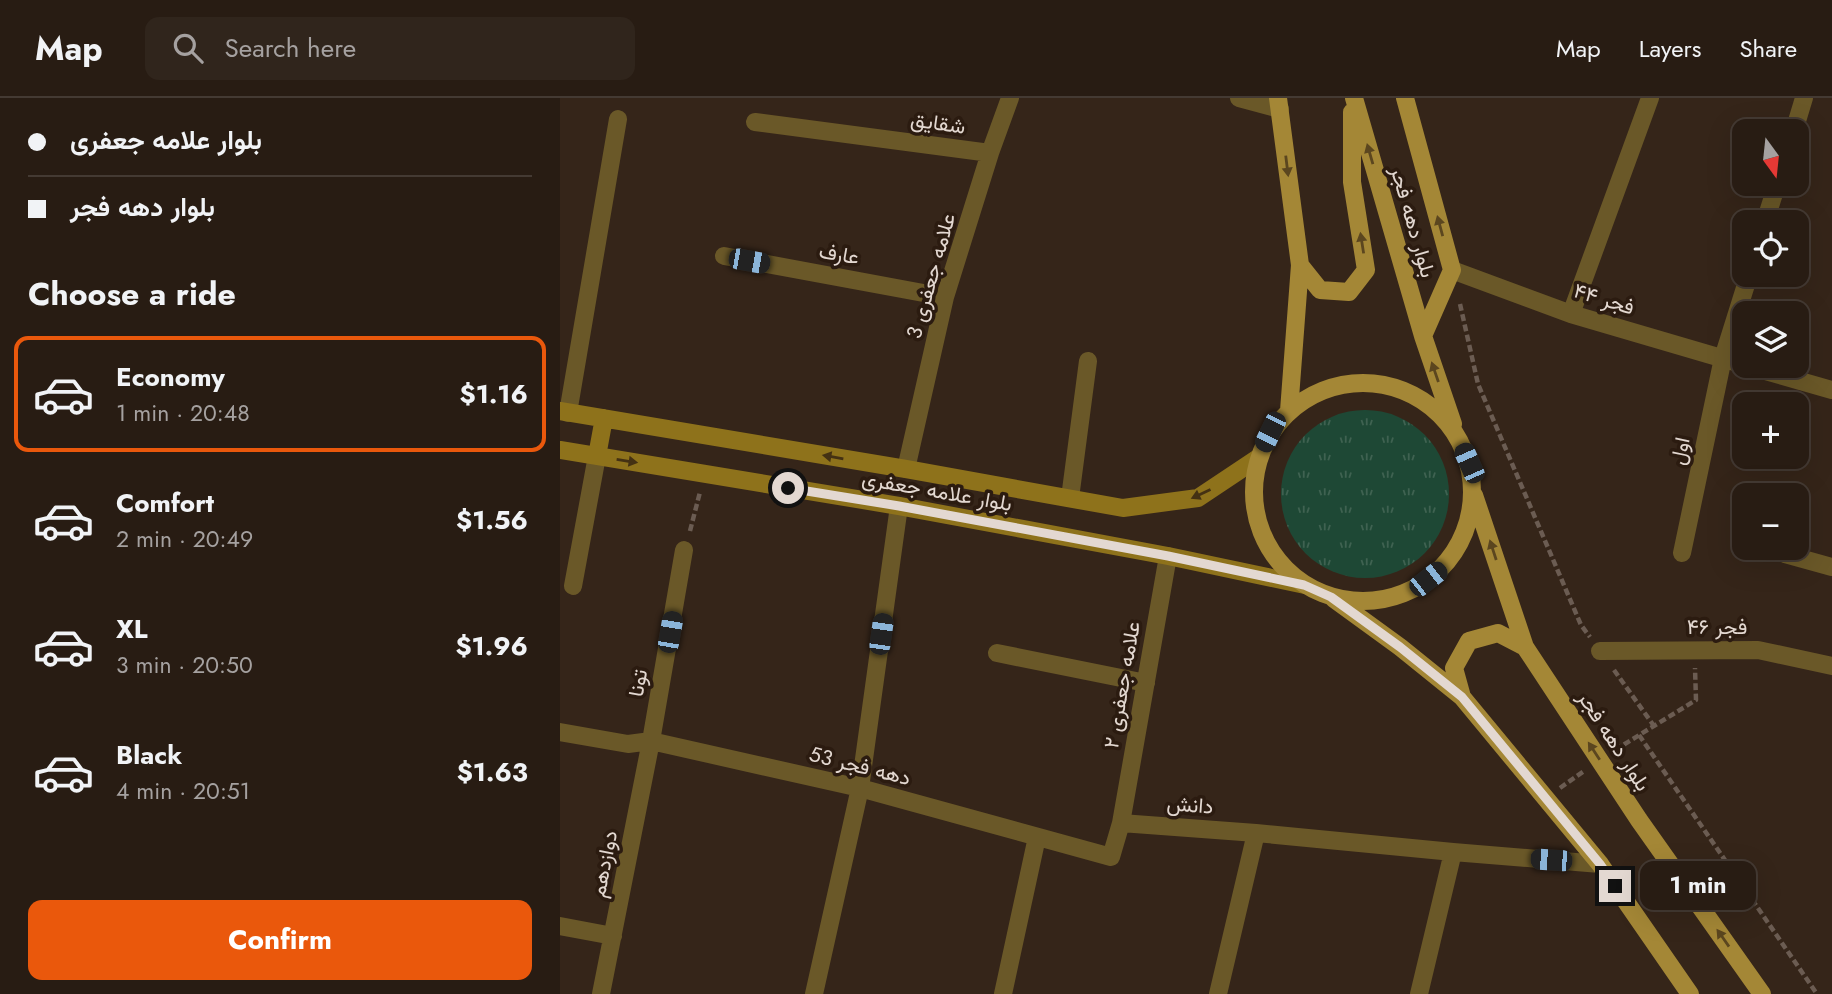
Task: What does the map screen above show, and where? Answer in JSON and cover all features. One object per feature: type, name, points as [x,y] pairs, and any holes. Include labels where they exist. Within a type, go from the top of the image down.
[{"type":"main road","points":[[1300,265],[1320,290],[1349,292],[1366,270],[1352,182],[1353,98]]},
{"type":"main road","name":"بلوار دهه فجر","points":[[1353,98],[1423,336],[1458,437]]},
{"type":"main road","points":[[1405,98],[1452,270],[1423,336]]},
{"type":"main road","points":[[1279,103],[1300,265],[1289,411]]},
{"type":"main road","points":[[1331,597],[1360,602],[1389,599],[1417,588],[1440,570],[1458,547],[1469,520],[1473,491],[1469,463],[1458,437],[1441,415],[1419,398],[1393,386],[1366,382],[1338,385],[1312,395],[1289,411],[1270,432],[1258,458],[1252,486],[1255,516],[1265,543],[1282,567],[1304,585],[1331,597],[1400,647],[1462,697],[1600,864],[1690,994]]},
{"type":"main road","name":"بلوار علامه جعفری","points":[[564,412],[1124,508],[1198,498],[1258,458]]},
{"type":"main road","points":[[597,456],[604,418]]},
{"type":"main road","name":"بلوار علامه جعفری","points":[[560,450],[899,506],[1168,556],[1304,585]]},
{"type":"main road","name":"بلوار دهه فجر","points":[[1473,491],[1525,647],[1639,820],[1762,994]]},
{"type":"main road","points":[[1462,697],[1454,668],[1469,641],[1498,633],[1525,647]]},
{"type":"street","name":"علامه جعفری 3","points":[[906,469],[945,297],[1010,98]]},
{"type":"street","points":[[1239,98],[1279,103]]},
{"type":"street","points":[[1572,314],[1650,98]]},
{"type":"street","points":[[1798,119],[1804,98]]},
{"type":"street","points":[[564,412],[618,119]]},
{"type":"street","name":"شقایق","points":[[755,122],[990,153]]},
{"type":"street","name":"عارف","points":[[724,256],[945,297]]},
{"type":"street","name":"فجر ۴۴","points":[[1452,270],[1572,314],[1732,361]]},
{"type":"street","name":"اول","points":[[1682,553],[1723,358],[1745,287]]},
{"type":"street","points":[[1070,498],[1088,361]]},
{"type":"street","name":"فجر ۴۴","points":[[1791,378],[1832,390]]},
{"type":"street","points":[[573,586],[597,456]]},
{"type":"street","points":[[814,994],[860,788],[899,506]]},
{"type":"street","name":"تونا","points":[[651,741],[684,550]]},
{"type":"street","name":"علامه جعفری ۲","points":[[1121,822],[1168,556]]},
{"type":"street","points":[[1807,560],[1832,567]]},
{"type":"street","name":"فجر ۴۶","points":[[1600,651],[1758,650],[1832,666]]},
{"type":"street","points":[[997,653],[1146,683]]},
{"type":"street","name":"دهه فجر 53","points":[[560,732],[628,744],[651,741],[860,788],[1111,857],[1121,822]]},
{"type":"street","name":"دوازدهم","points":[[601,994],[651,741]]},
{"type":"street","name":"دانش","points":[[1121,822],[1600,864]]},
{"type":"street","points":[[1218,994],[1256,833]]},
{"type":"street","points":[[1003,994],[1037,836]]},
{"type":"street","points":[[1419,994],[1453,852]]},
{"type":"street","points":[[560,926],[613,936]]},
{"type":"path","points":[[1452,270],[1478,384],[1581,625],[1654,726]]},
{"type":"path","points":[[684,550],[705,474]]},
{"type":"path","points":[[1545,798],[1599,760],[1696,700],[1694,649]]},
{"type":"path","points":[[1639,735],[1817,994]]},
{"type":"green space","points":[[1365,410],[1397,417],[1412,424],[1424,435],[1435,447],[1442,462],[1449,494],[1442,526],[1435,541],[1424,553],[1412,564],[1397,571],[1365,578],[1333,571],[1318,564],[1306,553],[1295,541],[1288,526],[1281,494],[1288,462],[1295,447],[1306,435],[1318,424],[1333,417]]},
{"type":"route","points":[[788,488],[1168,556],[1304,585],[1331,597],[1400,647],[1462,697],[1600,864],[1615,886]]}]
